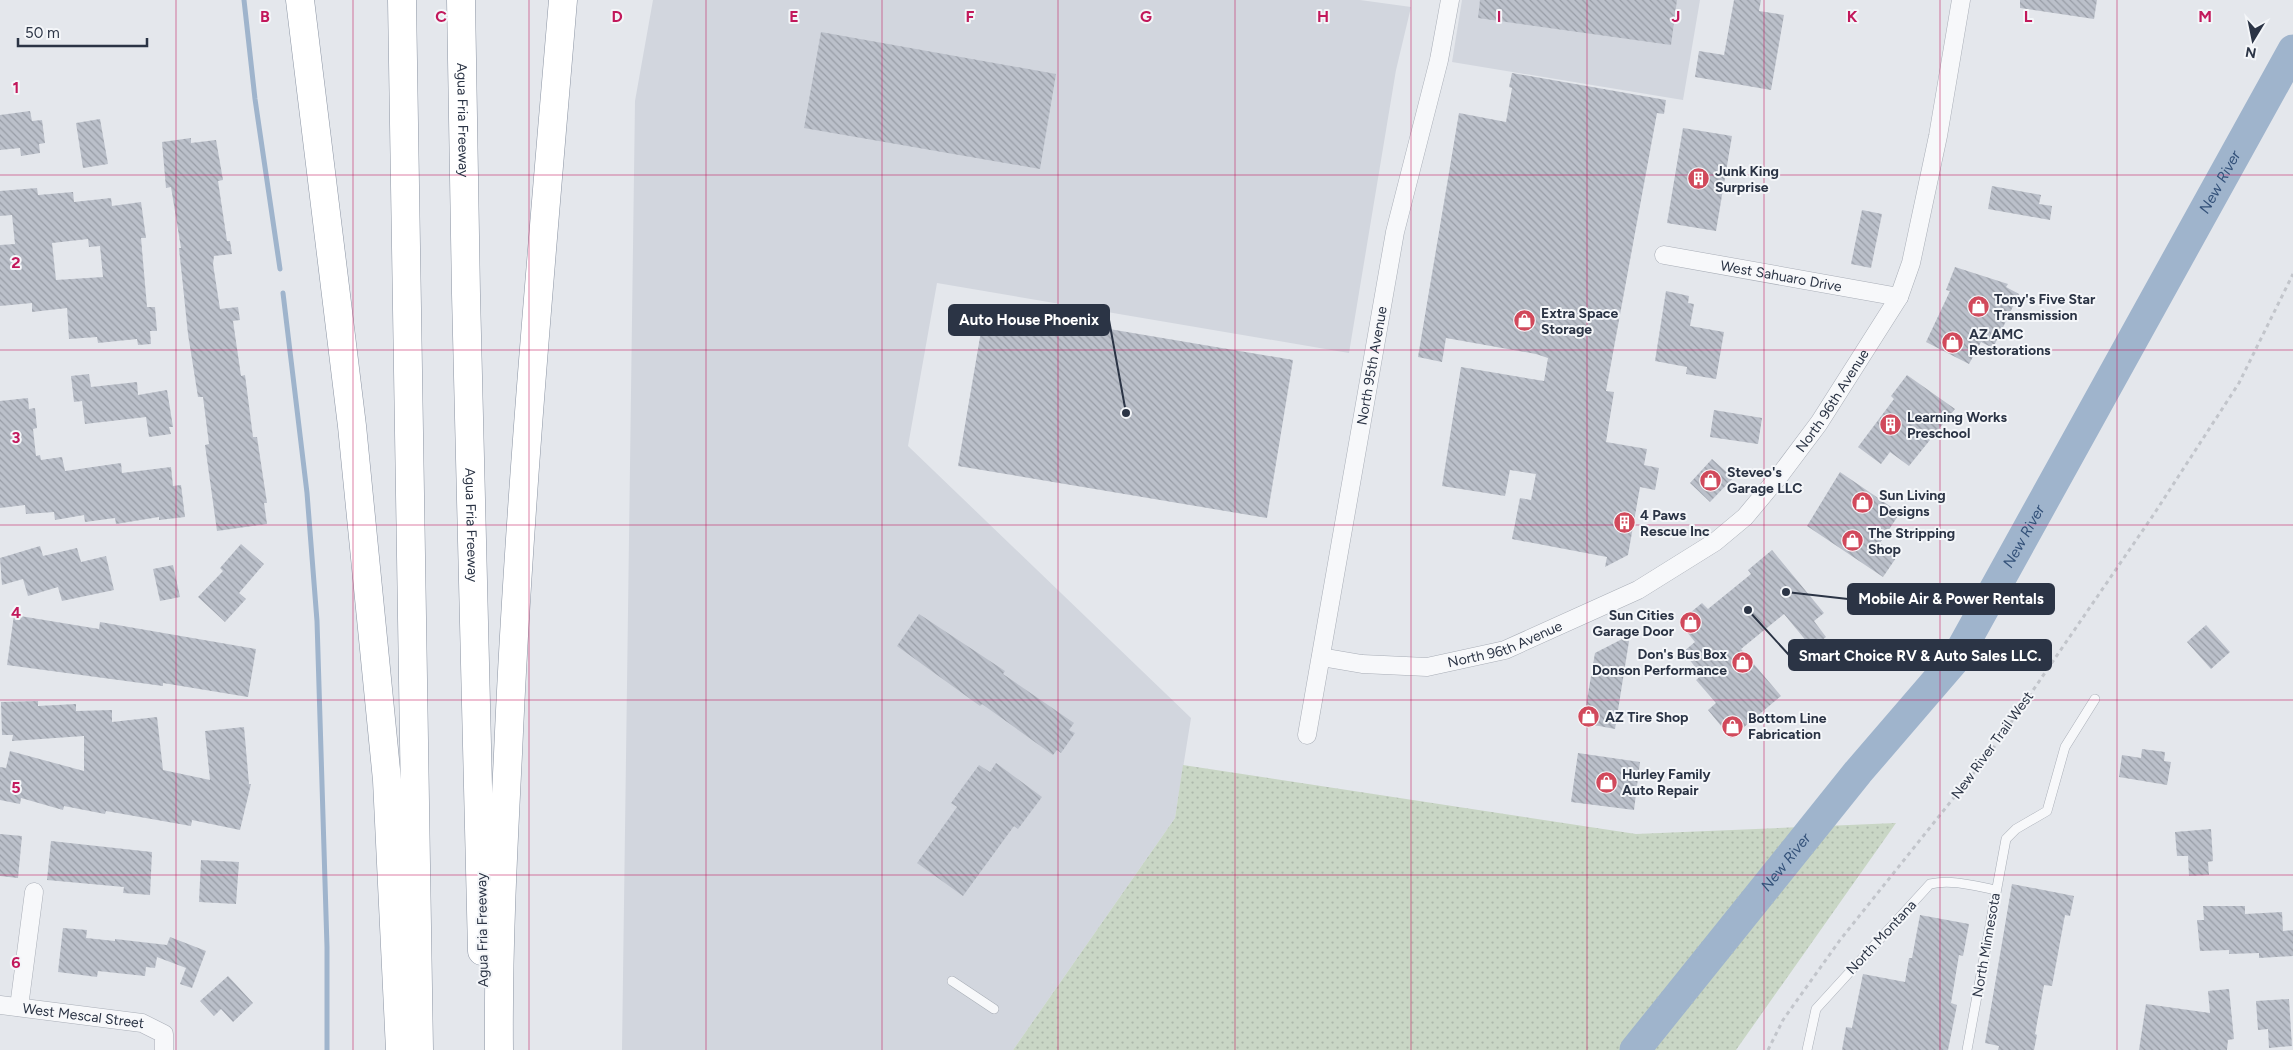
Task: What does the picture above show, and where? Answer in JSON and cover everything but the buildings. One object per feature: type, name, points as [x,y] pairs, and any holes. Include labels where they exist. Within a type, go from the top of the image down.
[{"type":"highway","points":[[300,0],[362,520],[387,780],[400,1050]]},
{"type":"highway","points":[[402,0],[418,1050]]},
{"type":"highway","name":"Agua Fria Freeway","points":[[462,0],[466,294],[485,1050]]},
{"type":"highway","points":[[499,1050],[500,933],[512,661],[530,390],[563,0]]},
{"type":"street","name":"North 95th Avenue","points":[[1307,735],[1395,232],[1439,60],[1450,0]]},
{"type":"street","name":"North 96th Avenue","points":[[1320,657],[1362,664],[1427,667],[1505,650],[1638,590],[1715,542],[1745,517],[1780,475],[1819,423],[1899,297],[1910,262],[1936,145],[1961,0]]},
{"type":"street","name":"West Sahuaro Drive","points":[[1664,255],[1899,297]]},
{"type":"street","points":[[19,1007],[34,892]]},
{"type":"street","name":"West Mescal Street","points":[[0,1005],[142,1023],[164,1042]]},
{"type":"lane","name":"North Minnesota","points":[[1967,1050],[2006,839],[2016,830],[2047,811],[2064,747],[2095,699]]},
{"type":"lane","name":"North Montana","points":[[1808,1050],[1816,1009],[1930,884],[1941,882],[1956,883],[1996,890]]},
{"type":"lane","points":[[952,981],[994,1009]]},
{"type":"path","name":"New River Trail West","points":[[1768,1050],[1783,1020],[1840,940],[1992,750],[2154,514],[2238,383],[2293,274]]},
{"type":"shaded area","points":[[653,0],[1360,0],[1411,7],[1396,70],[1349,353],[937,283],[908,446],[1191,718],[1175,818],[1013,1050],[622,1050],[635,101]]},
{"type":"shaded area","points":[[1462,0],[1700,0],[1683,100],[1452,62]]},
{"type":"green space","points":[[1183,765],[1636,834],[1896,823],[1736,1050],[1013,1050],[1175,818]]},
{"type":"waterway","points":[[244,0],[255,99],[280,269]]},
{"type":"waterway","name":"New River","points":[[1635,1050],[1858,772],[1957,657],[2293,50]]},
{"type":"waterway","points":[[283,293],[307,493],[317,621],[327,947],[327,1050]]},
{"type":"place","name":"Junk King Surprise","points":[[1699,179]]},
{"type":"place","name":"Tony's Five Star Transmission","points":[[1978,307]]},
{"type":"place","name":"Extra Space Storage","points":[[1525,321]]},
{"type":"place","name":"AZ AMC Restorations","points":[[1953,342]]},
{"type":"place","name":"Auto House Phoenix","points":[[1126,413]]},
{"type":"place","name":"Learning Works Preschool","points":[[1891,425]]},
{"type":"place","name":"Steveo's Garage LLC","points":[[1711,480]]},
{"type":"place","name":"Sun Living Designs","points":[[1863,503]]},
{"type":"place","name":"4 Paws Rescue Inc","points":[[1624,523]]},
{"type":"place","name":"The Stripping Shop","points":[[1852,541]]},
{"type":"place","name":"Mobile Air & Power Rentals","points":[[1786,592]]},
{"type":"place","name":"Smart Choice RV & Auto Sales LLC.","points":[[1748,610]]},
{"type":"place","name":"Sun Cities Garage Door","points":[[1690,623]]},
{"type":"place","name":"Don's Bus Box Donson Performance","points":[[1743,662]]},
{"type":"place","name":"AZ Tire Shop","points":[[1589,717]]},
{"type":"place","name":"Bottom Line Fabrication","points":[[1732,726]]},
{"type":"place","name":"Hurley Family Auto Repair","points":[[1606,782]]}]
